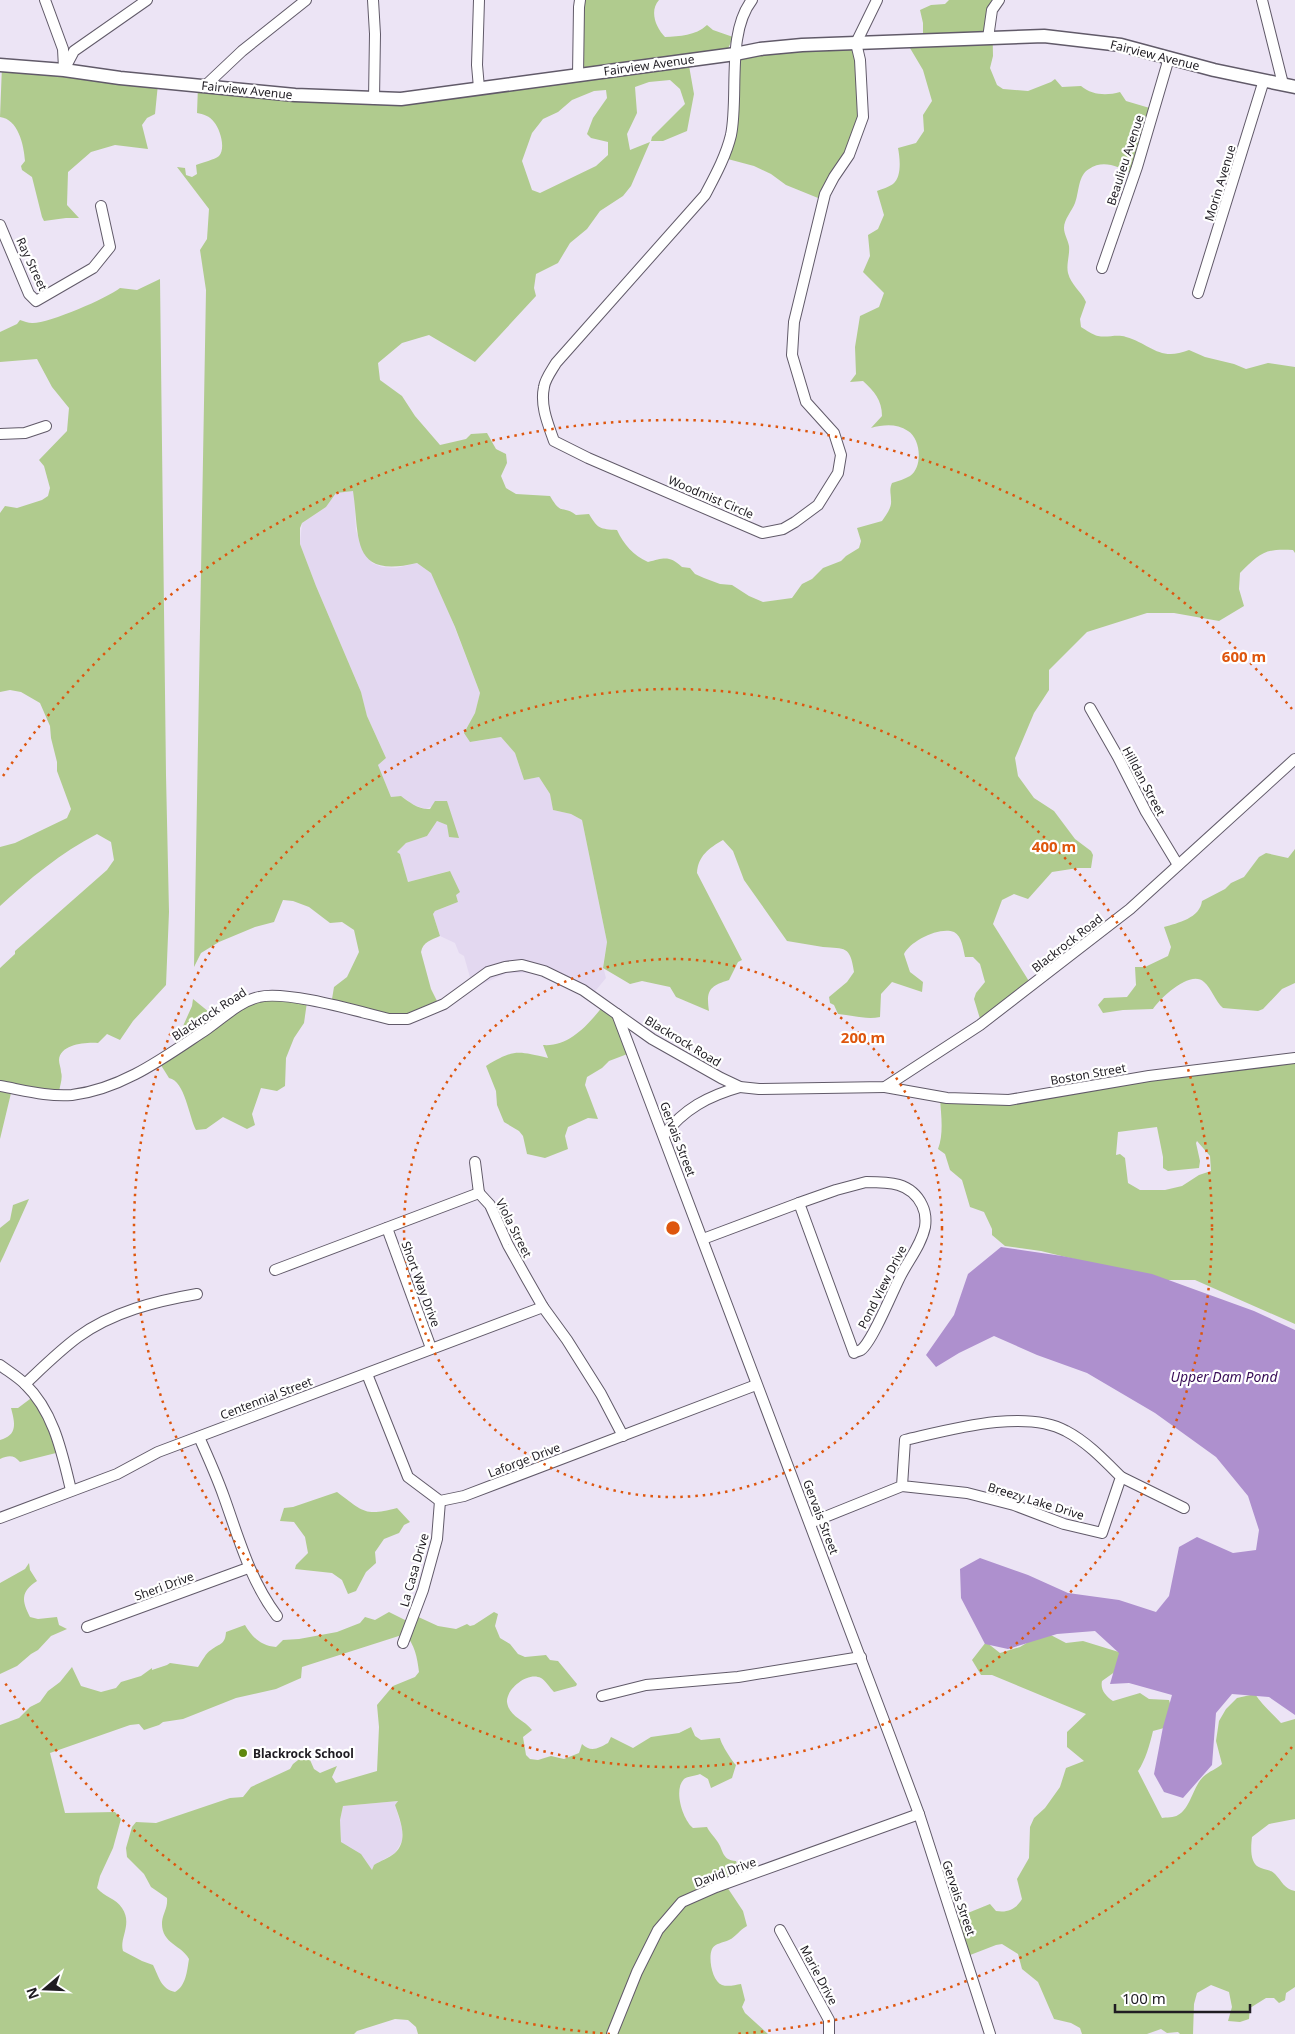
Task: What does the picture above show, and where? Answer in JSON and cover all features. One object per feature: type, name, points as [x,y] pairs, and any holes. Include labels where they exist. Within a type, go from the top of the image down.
[{"type":"main road","name":"Fairview Avenue","points":[[0,65],[64,70],[128,79],[295,95],[402,99],[760,49],[856,43],[1044,36],[1121,45],[1169,58],[1289,85]]},
{"type":"street","points":[[46,0],[63,49],[64,70]]},
{"type":"street","points":[[64,70],[74,50],[147,0]]},
{"type":"street","points":[[206,85],[242,51],[306,0]]},
{"type":"street","points":[[373,0],[375,34],[374,99]]},
{"type":"street","points":[[479,0],[477,65],[479,88]]},
{"type":"street","points":[[578,75],[578,7],[580,0]]},
{"type":"street","points":[[735,54],[744,10],[752,0]]},
{"type":"street","points":[[856,43],[877,0]]},
{"type":"street","points":[[988,38],[992,10],[999,0]]},
{"type":"street","points":[[1262,0],[1289,85]]},
{"type":"street","name":"Woodmist Circle","points":[[735,54],[731,134],[724,158],[713,181],[705,195],[556,363],[544,386],[543,400],[544,413],[554,441],[588,458],[762,533],[783,529],[796,522],[818,505],[838,473],[841,455],[834,433],[806,402],[792,355],[794,322],[825,194],[849,155],[863,117],[860,60],[856,43]]},
{"type":"street","name":"Beaulieu Avenue","points":[[1102,268],[1137,167],[1169,58]]},
{"type":"street","name":"Morin Avenue","points":[[1198,292],[1264,80]]},
{"type":"street","name":"Ray Street","points":[[0,225],[30,294],[36,301],[93,268],[110,247],[101,206]]},
{"type":"street","points":[[0,434],[25,433],[46,426]]},
{"type":"street","name":"Hilldan Street","points":[[1090,708],[1146,812],[1178,865]]},
{"type":"street","name":"Blackrock Road","points":[[0,1086],[53,1095],[72,1095],[99,1089],[155,1064],[238,1007],[258,997],[280,996],[389,1020],[408,1019],[444,1004],[488,972],[522,965],[544,970],[583,990],[652,1039],[740,1087],[759,1090],[886,1086],[980,1025],[1123,915],[1295,759]]},
{"type":"street","name":"Gervais Street","points":[[617,1014],[919,1814],[990,2034]]},
{"type":"street","name":"Boston Street","points":[[886,1086],[948,1098],[1009,1100],[1148,1076],[1219,1069],[1295,1058]]},
{"type":"street","points":[[664,1135],[675,1121],[689,1109],[720,1093],[740,1087]]},
{"type":"street","points":[[475,1162],[479,1193]]},
{"type":"street","name":"Pond View Drive","points":[[703,1239],[799,1203],[836,1190],[866,1182],[890,1182],[906,1187],[918,1196],[924,1211],[925,1227],[869,1339],[861,1350],[854,1352],[799,1203]]},
{"type":"street","name":"Viola Street","points":[[275,1270],[479,1193],[490,1205],[508,1245],[543,1307],[602,1394],[624,1436]]},
{"type":"street","name":"Short Way Drive","points":[[388,1228],[431,1348]]},
{"type":"street","points":[[25,1384],[79,1336],[115,1317],[149,1304],[197,1294]]},
{"type":"street","name":"Centennial Street","points":[[0,1518],[117,1474],[158,1452],[543,1307]]},
{"type":"street","points":[[0,1365],[25,1384],[45,1409],[59,1443],[71,1490]]},
{"type":"street","points":[[367,1374],[408,1477],[440,1501]]},
{"type":"street","name":"Laforge Drive","points":[[440,1501],[464,1496],[756,1385]]},
{"type":"street","points":[[902,1486],[905,1440],[953,1429],[1004,1421],[1042,1422],[1065,1430],[1090,1448],[1121,1477],[1184,1508]]},
{"type":"street","points":[[199,1437],[224,1496],[248,1568],[277,1616]]},
{"type":"street","name":"Breezy Lake Drive","points":[[810,1523],[902,1486],[967,1493],[1014,1506],[1064,1524],[1102,1533],[1121,1477]]},
{"type":"street","name":"La Casa Drive","points":[[403,1644],[423,1590],[437,1539],[440,1501]]},
{"type":"street","name":"Sheri Drive","points":[[88,1628],[248,1568]]},
{"type":"street","points":[[602,1696],[646,1685],[738,1676],[861,1657]]},
{"type":"street","name":"David Drive","points":[[612,2034],[637,1972],[658,1930],[682,1902],[716,1887],[919,1814]]},
{"type":"street","name":"Marie Drive","points":[[780,1930],[828,2020],[829,2034]]},
{"type":"shaded area","points":[[354,490],[356,531],[372,563],[382,567],[396,568],[417,563],[431,573],[445,602],[480,693],[475,713],[464,733],[471,742],[501,737],[515,753],[524,780],[539,777],[550,794],[553,810],[571,814],[582,820],[607,942],[603,966],[606,978],[592,995],[553,977],[530,973],[507,973],[473,988],[464,956],[459,953],[455,943],[440,936],[433,914],[435,911],[458,902],[449,871],[408,882],[400,854],[397,852],[406,843],[427,836],[437,821],[447,825],[447,801],[425,809],[414,805],[401,796],[391,797],[378,765],[386,758],[367,716],[361,692],[300,544],[302,523],[326,507],[336,493]]},
{"type":"shaded area","points":[[398,1801],[395,1805],[402,1828],[402,1841],[395,1853],[374,1865],[372,1871],[341,1842],[340,1820],[343,1806]]},
{"type":"green space","points":[[579,0],[659,0],[654,9],[654,14],[659,29],[665,37],[682,36],[702,29],[707,25],[713,30],[733,37],[728,49],[854,43],[861,106],[856,128],[823,200],[786,185],[771,174],[754,166],[724,158],[732,106],[730,66],[727,54],[688,60],[694,94],[687,131],[663,141],[651,141],[652,137],[685,104],[680,89],[670,80],[649,82],[635,87],[637,113],[627,134],[630,150],[650,142],[631,186],[623,196],[600,211],[587,229],[570,243],[558,263],[536,274],[534,288],[536,296],[475,362],[429,335],[402,343],[378,363],[380,380],[402,396],[415,416],[440,445],[466,439],[471,434],[487,433],[496,449],[506,454],[507,463],[501,476],[506,488],[516,494],[550,496],[560,508],[576,515],[589,514],[600,527],[617,530],[630,549],[648,562],[666,558],[670,559],[682,567],[690,568],[695,574],[720,584],[732,585],[763,602],[792,598],[802,584],[812,579],[823,568],[841,561],[859,548],[861,541],[857,528],[882,521],[891,506],[890,490],[892,483],[910,476],[914,472],[919,460],[916,440],[903,428],[885,426],[871,428],[882,416],[879,401],[874,392],[863,381],[850,382],[856,374],[855,347],[860,316],[879,307],[884,293],[863,272],[870,256],[868,235],[878,229],[884,215],[877,191],[890,186],[896,181],[900,167],[898,148],[916,143],[924,131],[923,115],[932,101],[923,70],[907,43],[923,38],[923,23],[920,10],[931,5],[945,4],[949,0],[998,0],[992,9],[993,56],[990,68],[997,85],[1003,89],[1028,91],[1055,79],[1062,87],[1081,86],[1099,94],[1120,92],[1126,101],[1153,109],[1132,174],[1106,164],[1089,169],[1083,175],[1075,203],[1065,221],[1064,230],[1069,246],[1068,273],[1071,281],[1086,302],[1080,319],[1081,327],[1098,336],[1126,337],[1162,353],[1179,353],[1189,350],[1205,357],[1246,369],[1268,363],[1295,367],[1295,553],[1293,550],[1268,551],[1252,561],[1240,573],[1239,589],[1244,606],[1219,621],[1174,613],[1147,613],[1087,632],[1049,670],[1049,690],[1034,713],[1015,758],[1018,776],[1034,798],[1054,811],[1075,839],[1091,851],[1093,855],[1091,868],[1052,872],[1028,899],[1014,894],[1002,900],[993,924],[1032,986],[981,1022],[974,999],[976,993],[985,982],[980,964],[973,957],[965,957],[959,936],[954,932],[948,931],[941,931],[926,936],[912,944],[904,954],[910,972],[923,982],[922,992],[892,982],[881,994],[880,1017],[864,1018],[838,1014],[834,1005],[830,1003],[829,997],[847,982],[854,972],[851,957],[845,950],[841,949],[787,941],[744,880],[733,851],[723,840],[705,853],[697,873],[742,960],[738,962],[729,980],[710,990],[708,999],[709,1011],[676,997],[670,987],[642,981],[630,984],[603,968],[607,942],[582,820],[571,814],[553,810],[550,794],[539,777],[524,780],[515,753],[501,737],[470,742],[464,733],[475,713],[480,693],[455,627],[431,573],[417,563],[395,566],[380,565],[369,560],[362,551],[359,539],[353,491],[336,493],[326,507],[302,523],[300,528],[300,544],[361,692],[367,716],[386,758],[378,765],[391,797],[401,796],[414,805],[426,809],[430,809],[435,801],[447,801],[459,838],[449,837],[447,825],[437,821],[427,836],[406,843],[397,852],[400,854],[408,882],[450,871],[460,892],[456,895],[458,902],[435,911],[433,914],[440,936],[426,944],[421,952],[431,989],[440,1007],[408,1019],[331,1005],[334,987],[347,977],[359,952],[354,930],[342,922],[330,923],[309,907],[293,901],[283,900],[274,922],[255,927],[219,942],[201,953],[194,967],[206,290],[200,250],[207,239],[209,209],[177,167],[185,168],[186,175],[192,177],[197,174],[196,165],[219,156],[222,148],[216,125],[206,116],[197,113],[198,86],[384,99],[576,75]],"holes":[[[606,90],[607,98],[593,118],[587,134],[591,138],[608,142],[608,155],[596,166],[540,193],[532,190],[522,161],[532,133],[543,119],[558,112],[572,100],[594,91]]]},
{"type":"green space","points":[[2,66],[158,84],[155,114],[147,118],[142,125],[148,149],[115,145],[91,152],[68,172],[67,205],[79,218],[44,221],[32,177],[22,170],[21,166],[25,161],[19,134],[11,122],[0,117]]},
{"type":"green space","points":[[160,279],[169,912],[166,985],[133,1021],[120,1040],[107,1034],[98,1043],[74,1045],[64,1050],[59,1060],[62,1077],[59,1092],[12,1089],[0,1139],[0,968],[15,954],[15,951],[107,870],[114,860],[111,842],[97,834],[71,849],[46,867],[0,906],[0,847],[15,843],[67,818],[71,809],[57,771],[50,726],[40,703],[21,692],[10,690],[0,692],[0,513],[5,506],[17,508],[42,500],[48,496],[50,488],[44,466],[39,460],[67,431],[69,408],[52,387],[37,359],[0,362],[0,332],[17,324],[20,320],[32,323],[40,322],[91,304],[120,288],[137,290]]},
{"type":"green space","points":[[1295,849],[1295,983],[1282,989],[1263,1009],[1258,1011],[1223,1008],[1204,982],[1192,979],[1176,986],[1153,1009],[1103,1013],[1098,1005],[1104,998],[1127,997],[1136,985],[1135,967],[1145,967],[1168,956],[1171,947],[1164,927],[1193,916],[1202,901],[1244,877],[1259,857],[1266,853],[1288,858]]},
{"type":"green space","points":[[261,997],[307,1002],[304,1023],[294,1038],[286,1058],[285,1086],[277,1091],[261,1088],[252,1114],[255,1125],[247,1129],[223,1117],[206,1129],[196,1130],[183,1092],[169,1078],[159,1062],[171,1053],[192,1006],[193,999],[209,1012],[233,1010]]},
{"type":"green space","points":[[603,1006],[615,1014],[630,1053],[609,1061],[602,1068],[587,1077],[585,1085],[598,1119],[588,1118],[568,1127],[565,1136],[568,1149],[545,1158],[527,1154],[523,1136],[519,1131],[504,1122],[497,1105],[496,1091],[486,1066],[516,1053],[548,1058],[543,1045],[552,1045],[569,1039],[584,1027]]},
{"type":"green space","points":[[1295,1058],[1295,1324],[1195,1280],[1162,1280],[1041,1251],[1005,1246],[992,1235],[992,1229],[984,1212],[970,1207],[962,1180],[950,1170],[945,1154],[938,1149],[942,1130],[940,1098],[1007,1100]],"holes":[[[1157,1127],[1163,1157],[1163,1168],[1168,1171],[1199,1168],[1200,1161],[1197,1141],[1210,1156],[1211,1171],[1199,1175],[1182,1186],[1165,1190],[1140,1190],[1128,1183],[1125,1158],[1120,1154],[1116,1155],[1118,1132]]]},
{"type":"green space","points":[[29,1199],[0,1263],[0,1228],[10,1220],[13,1205]]},
{"type":"green space","points":[[34,1396],[60,1452],[20,1462],[11,1456],[0,1459],[0,1440],[10,1435],[14,1428],[11,1408],[18,1408]]},
{"type":"green space","points":[[337,1492],[359,1508],[370,1512],[397,1508],[410,1522],[404,1525],[399,1533],[384,1539],[375,1552],[376,1563],[366,1572],[356,1591],[348,1594],[342,1580],[332,1573],[295,1569],[296,1565],[308,1553],[305,1537],[294,1522],[280,1521],[284,1508],[293,1507]]},
{"type":"green space","points":[[29,1563],[30,1570],[37,1581],[31,1585],[24,1597],[25,1606],[30,1617],[38,1619],[57,1617],[59,1625],[67,1629],[51,1636],[38,1650],[17,1666],[0,1674],[0,1583],[25,1569]]},
{"type":"green space","points":[[389,1612],[409,1622],[414,1615],[438,1626],[456,1629],[467,1624],[470,1626],[474,1625],[494,1612],[498,1614],[495,1626],[500,1638],[510,1644],[518,1654],[525,1657],[546,1655],[550,1660],[558,1661],[577,1684],[576,1686],[554,1692],[546,1682],[536,1676],[519,1682],[508,1697],[508,1707],[514,1715],[532,1730],[523,1737],[526,1755],[530,1759],[538,1760],[551,1756],[564,1759],[579,1753],[582,1744],[585,1747],[595,1749],[608,1743],[611,1737],[633,1748],[651,1737],[679,1733],[691,1727],[695,1736],[701,1740],[720,1738],[736,1765],[732,1778],[711,1788],[708,1779],[700,1774],[687,1777],[681,1784],[679,1797],[689,1824],[693,1828],[707,1827],[719,1844],[725,1857],[736,1861],[741,1877],[725,1884],[743,1911],[747,1926],[731,1939],[713,1947],[710,1958],[712,1969],[716,1979],[722,1985],[741,1984],[745,2000],[742,2007],[745,2013],[768,2034],[418,2034],[416,2027],[408,2020],[395,2019],[357,2031],[354,2034],[0,2034],[0,1725],[19,1718],[30,1707],[40,1702],[48,1691],[60,1682],[72,1667],[81,1686],[101,1692],[116,1688],[121,1682],[141,1676],[152,1668],[152,1670],[170,1663],[198,1667],[207,1653],[223,1642],[226,1632],[245,1625],[258,1640],[266,1645],[276,1647],[283,1640],[337,1632],[360,1623],[365,1617],[375,1620]],"holes":[[[405,1634],[415,1652],[419,1672],[415,1677],[393,1686],[377,1705],[379,1727],[377,1771],[336,1783],[332,1777],[337,1766],[320,1773],[314,1769],[307,1753],[293,1764],[290,1769],[251,1787],[243,1797],[230,1798],[156,1823],[136,1822],[132,1827],[126,1848],[127,1857],[144,1874],[151,1887],[167,1898],[162,1922],[165,1935],[189,1959],[182,1986],[175,1992],[166,1988],[153,1965],[123,1951],[122,1946],[126,1925],[125,1914],[119,1905],[97,1888],[100,1876],[113,1848],[121,1819],[115,1812],[65,1813],[50,1753],[130,1725],[139,1724],[144,1730],[163,1722],[183,1719],[236,1698],[276,1689],[301,1678],[302,1667]],[[398,1801],[395,1805],[402,1830],[402,1842],[395,1853],[374,1865],[372,1870],[361,1854],[341,1842],[340,1820],[343,1806]]]},
{"type":"green space","points":[[1045,1632],[1066,1643],[1083,1641],[1122,1653],[1123,1666],[1102,1681],[1104,1692],[1113,1701],[1140,1693],[1149,1699],[1169,1700],[1173,1714],[1164,1728],[1153,1731],[1149,1747],[1138,1771],[1162,1818],[1174,1817],[1182,1812],[1203,1777],[1222,1764],[1216,1741],[1219,1721],[1226,1709],[1237,1698],[1255,1694],[1281,1723],[1295,1719],[1295,1819],[1269,1824],[1252,1837],[1251,1845],[1254,1863],[1273,1873],[1286,1887],[1295,1891],[1295,1987],[1286,1993],[1285,2000],[1279,2003],[1274,1998],[1266,1998],[1250,2008],[1249,2019],[1240,2022],[1228,2021],[1232,2007],[1229,1992],[1211,1985],[1197,1993],[1194,2004],[1193,2034],[1167,2033],[1161,2029],[1147,2034],[1082,2034],[1080,2028],[1071,2023],[1054,2019],[1038,1982],[1022,1969],[1018,1954],[1002,1944],[965,1957],[953,1919],[990,1904],[996,1911],[1011,1910],[1020,1902],[1022,1899],[1017,1879],[1029,1858],[1030,1827],[1034,1818],[1045,1808],[1060,1787],[1066,1768],[1084,1761],[1067,1747],[1067,1732],[1086,1714],[992,1675],[981,1675],[972,1660],[986,1642],[1000,1653],[1020,1647]]},
{"type":"water","name":"Upper Dam Pond","points":[[1001,1247],[1062,1256],[1152,1274],[1254,1311],[1295,1330],[1295,1715],[1269,1697],[1232,1694],[1216,1713],[1212,1765],[1183,1798],[1164,1792],[1154,1774],[1163,1727],[1172,1695],[1129,1683],[1110,1684],[1119,1653],[1095,1631],[1057,1634],[1008,1649],[985,1644],[961,1598],[960,1569],[980,1558],[1028,1575],[1068,1593],[1119,1600],[1156,1612],[1169,1596],[1179,1547],[1197,1537],[1233,1553],[1256,1550],[1259,1530],[1248,1496],[1216,1457],[1155,1413],[1087,1373],[1037,1355],[994,1336],[959,1353],[936,1367],[926,1355],[954,1315],[968,1274]]},
{"type":"place","name":"Blackrock School","points":[[243,1753]]}]
